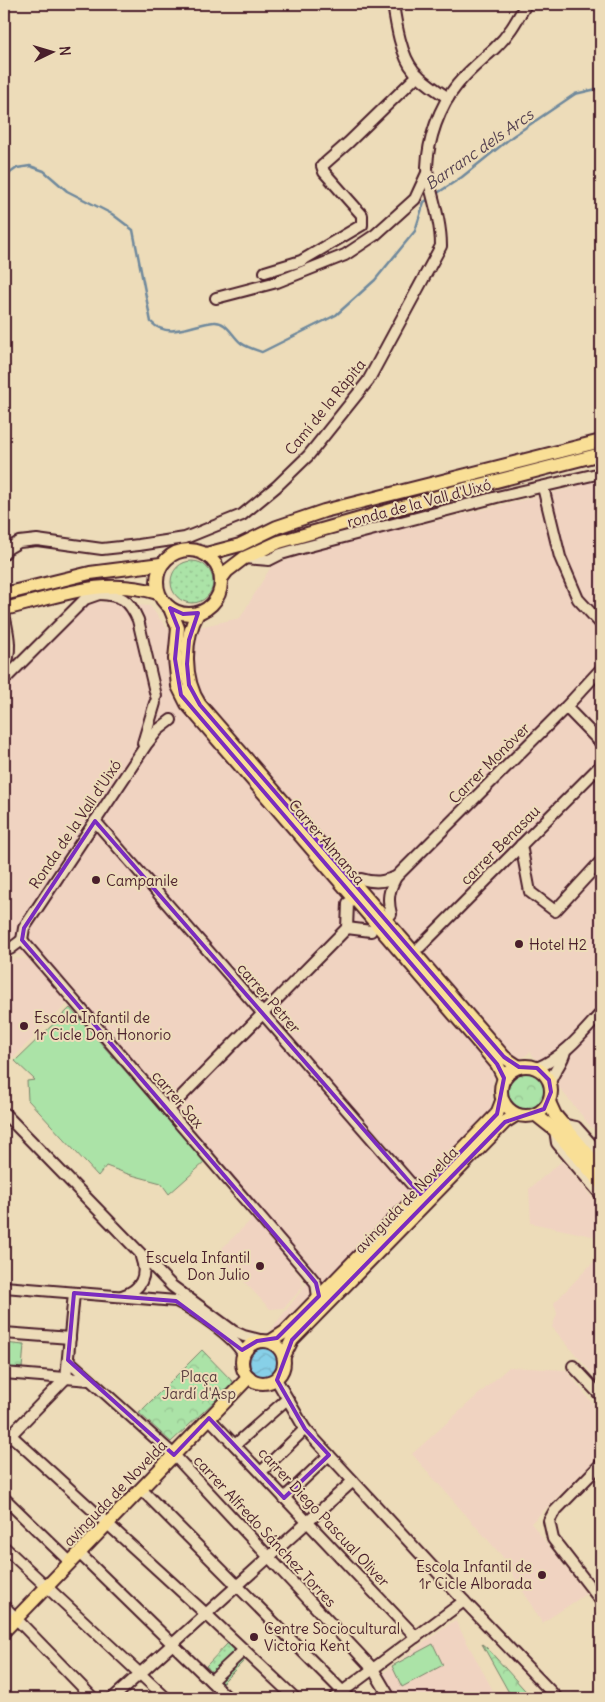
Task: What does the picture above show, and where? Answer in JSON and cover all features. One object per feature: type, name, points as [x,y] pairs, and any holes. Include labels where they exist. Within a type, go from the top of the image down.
[{"type":"main road","points":[[206,554],[240,544],[277,527],[324,511],[601,441]]},
{"type":"main road","points":[[221,579],[216,565],[206,554],[196,550],[181,550],[168,557],[161,564],[157,573],[156,583],[158,593],[163,602],[170,608],[183,614],[198,613],[206,610],[218,596],[221,579],[227,571],[244,558],[279,542],[469,488],[601,454]]},
{"type":"main road","points":[[4,594],[90,573],[161,564]]},
{"type":"main road","points":[[4,609],[106,586],[133,587],[158,593]]},
{"type":"main road","points":[[101,593],[133,587]]},
{"type":"main road","name":"Carrer Almansa","points":[[170,608],[178,628],[176,659],[178,686],[187,704],[497,1064],[504,1078]]},
{"type":"main road","name":"Carrer Almansa","points":[[198,613],[193,621],[189,640],[188,664],[190,685],[196,700],[504,1057],[519,1067]]},
{"type":"main road","points":[[196,700],[210,703]]},
{"type":"main road","points":[[530,1066],[537,1068],[550,1083],[549,1102],[536,1115],[524,1117],[516,1115],[507,1109],[502,1101],[501,1088],[504,1078],[511,1071],[519,1067],[530,1066]]},
{"type":"main road","name":"avinguda de Novelda","points":[[266,1341],[285,1332],[497,1114],[502,1101]]},
{"type":"main road","points":[[549,1102],[558,1127],[601,1183]]},
{"type":"main road","name":"avinguda de Novelda","points":[[284,1356],[292,1340],[500,1128],[516,1115]]},
{"type":"main road","points":[[536,1115],[558,1127],[601,1170]]},
{"type":"main road","points":[[266,1341],[281,1349],[284,1356],[284,1369],[276,1379],[269,1382],[260,1383],[249,1377],[242,1366],[243,1354],[250,1345],[266,1341]]},
{"type":"main road","name":"avinguda de Novelda","points":[[4,1631],[249,1377]]},
{"type":"street","points":[[393,4],[407,60],[418,75],[448,98]]},
{"type":"street","name":"Camí de la Ràpita","points":[[4,554],[7,549],[19,542],[37,540],[102,549],[139,546],[185,538],[242,515],[276,487],[308,456],[368,381],[441,246],[441,230],[427,173],[429,151],[435,127],[448,98],[472,68],[496,47],[514,26],[526,4]]},
{"type":"street","points":[[265,272],[301,261],[362,225],[362,215],[324,172],[322,166],[418,75]]},
{"type":"street","points":[[216,298],[276,282],[345,255],[374,235],[415,199],[427,173]]},
{"type":"street","name":"ronda de la Vall d'Uixó","points":[[244,558],[269,560],[281,554],[302,548],[497,497],[543,488],[601,473]]},
{"type":"street","points":[[543,488],[560,557],[578,599],[601,624]]},
{"type":"street","points":[[4,680],[85,600],[101,593]]},
{"type":"street","name":"Ronda de la Vall d'Uixó","points":[[101,593],[125,600],[133,609],[138,620],[155,700],[142,751]]},
{"type":"street","points":[[4,614],[9,634],[10,649],[4,670]]},
{"type":"street","points":[[9,634],[20,652],[29,654]]},
{"type":"street","name":"Carrer Monòver","points":[[391,914],[388,895],[396,877],[566,707],[601,669]]},
{"type":"street","points":[[566,707],[601,743]]},
{"type":"street","name":"Ronda de la Vall d'Uixó","points":[[22,940],[24,928],[142,751],[158,730],[171,720]]},
{"type":"street","name":"carrer Benasau","points":[[420,947],[601,764]]},
{"type":"street","name":"carrer Petrer","points":[[95,821],[420,1194]]},
{"type":"street","points":[[521,845],[530,892],[554,911],[601,861]]},
{"type":"street","points":[[361,879],[383,882],[396,877]]},
{"type":"street","points":[[168,1110],[347,928],[348,903]]},
{"type":"street","points":[[347,928],[371,931]]},
{"type":"street","points":[[4,946],[10,949],[22,940]]},
{"type":"street","name":"carrer Sax","points":[[22,940],[312,1278],[316,1284],[318,1297]]},
{"type":"street","points":[[537,1068],[565,1051],[601,1013]]},
{"type":"street","points":[[550,1083],[555,1070],[564,1057],[565,1051]]},
{"type":"street","points":[[4,1114],[177,1290],[220,1322],[244,1336],[266,1341]]},
{"type":"street","points":[[601,1155],[576,1127],[558,1127],[557,1143],[601,1195]]},
{"type":"street","points":[[121,1296],[130,1293],[141,1283],[145,1268],[140,1254]]},
{"type":"street","points":[[4,1287],[176,1301],[192,1309],[222,1332],[237,1344],[243,1354]]},
{"type":"street","points":[[74,1293],[66,1378],[6,1436],[107,1524],[295,1698]]},
{"type":"street","points":[[4,1333],[70,1338]]},
{"type":"street","name":"carrer Alfredo Sánchez Torres","points":[[68,1360],[174,1455],[373,1669],[390,1698]]},
{"type":"street","points":[[573,1366],[601,1396]]},
{"type":"street","points":[[4,1373],[90,1380]]},
{"type":"street","points":[[276,1379],[305,1429],[464,1601],[557,1698]]},
{"type":"street","points":[[235,1446],[287,1398]]},
{"type":"street","name":"carrer Diego Pascual Oliver","points":[[209,1418],[416,1637]]},
{"type":"street","points":[[260,1472],[305,1429]]},
{"type":"street","points":[[284,1498],[329,1455]]},
{"type":"street","points":[[601,1464],[554,1512],[549,1521],[553,1539],[601,1601]]},
{"type":"street","points":[[113,1698],[353,1481]]},
{"type":"street","points":[[141,1489],[237,1586],[338,1695],[464,1601]]},
{"type":"street","points":[[4,1498],[173,1645],[228,1698]]},
{"type":"street","points":[[4,1547],[166,1698]]},
{"type":"street","points":[[4,1606],[94,1698]]},
{"type":"street","points":[[211,1681],[244,1650]]},
{"type":"highlighted area","points":[[170,608],[183,614],[198,613],[189,640],[187,664],[189,685],[200,705],[504,1057],[519,1067],[537,1068],[549,1080],[551,1092],[544,1109],[505,1122],[292,1340],[277,1380],[305,1429],[329,1455],[284,1498],[209,1418],[174,1455],[68,1360],[74,1293],[176,1301],[242,1350],[257,1341],[277,1338],[319,1296],[316,1283],[307,1272],[22,940],[24,928],[95,821],[420,1194],[497,1114],[504,1078],[497,1064],[181,695],[175,659],[178,628]]},
{"type":"shaded area","points":[[601,475],[601,1139],[530,1052],[493,1080],[491,1112],[278,1340],[270,1331],[308,1282],[256,1221],[302,1279],[303,1287],[284,1308],[270,1309],[217,1253],[253,1218],[67,1004],[13,1058],[4,1049],[4,969],[10,961],[16,958],[28,960],[25,956],[4,952],[4,688],[90,601],[150,606],[171,633],[240,618],[272,565],[324,548],[575,487],[582,481]]},
{"type":"shaded area","points":[[562,1161],[601,1208],[601,1234],[592,1236],[531,1223],[529,1189]]},
{"type":"shaded area","points":[[601,1254],[601,1384],[552,1327],[557,1314],[554,1303]]},
{"type":"shaded area","points":[[509,1367],[566,1370],[601,1414],[601,1454],[531,1523],[586,1594],[542,1623],[502,1556],[412,1454]]},
{"type":"shaded area","points":[[455,1620],[497,1698],[396,1698],[383,1673]]},
{"type":"green space","points":[[192,561],[207,567],[213,582],[207,597],[192,603],[177,597],[171,582],[177,567]]},
{"type":"green space","points":[[70,1008],[205,1162],[169,1194],[161,1183],[106,1166],[98,1176],[28,1100],[27,1081],[35,1080],[15,1061]]},
{"type":"green space","points":[[527,1071],[534,1072],[540,1077],[545,1083],[545,1097],[540,1103],[534,1108],[527,1109],[520,1108],[514,1103],[509,1097],[508,1090],[509,1083],[514,1077],[520,1072]]},
{"type":"green space","points":[[4,1343],[24,1345],[22,1369],[4,1367]]},
{"type":"green space","name":"Plaça Jardí d'Asp","points":[[202,1350],[234,1383],[171,1442],[139,1413]]},
{"type":"green space","points":[[229,1642],[246,1659],[222,1683],[206,1666]]},
{"type":"green space","points":[[433,1644],[443,1665],[402,1687],[392,1666]]},
{"type":"green space","points":[[482,1644],[487,1648],[532,1698],[512,1698]]},
{"type":"water","points":[[265,1347],[276,1351],[280,1362],[276,1373],[265,1377],[254,1373],[250,1362],[254,1351]]},
{"type":"waterway","name":"Barranc dels Arcs","points":[[436,194],[462,177],[513,136],[575,94],[601,88]]},
{"type":"waterway","name":"Barranc dels Arcs","points":[[4,182],[10,173],[17,168],[30,166],[44,171],[67,191],[112,214],[133,230],[151,322],[158,327],[165,330],[173,330],[219,322],[226,326],[243,344],[262,352],[336,315],[375,280],[415,231],[424,202],[429,199]]},
{"type":"place","name":"Campanile","points":[[96,880]]},
{"type":"place","name":"Hotel H2","points":[[519,944]]},
{"type":"place","name":"Escola Infantil de 1r Cicle Don Honorio","points":[[24,1026]]},
{"type":"place","name":"Escuela Infantil Don Julio","points":[[260,1266]]},
{"type":"place","name":"Escola Infantil de 1r Cicle Alborada","points":[[542,1575]]},
{"type":"place","name":"Centre Sociocultural Victoria Kent","points":[[254,1637]]}]
